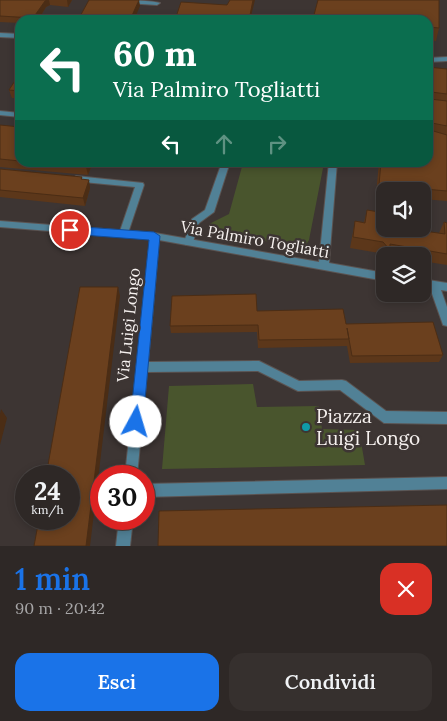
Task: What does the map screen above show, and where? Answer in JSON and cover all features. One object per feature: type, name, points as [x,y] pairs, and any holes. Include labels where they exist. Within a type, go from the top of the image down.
[{"type":"street","points":[[110,0],[157,3]]},
{"type":"street","points":[[0,35],[15,36]]},
{"type":"street","points":[[433,60],[447,59]]},
{"type":"street","points":[[0,113],[15,114]]},
{"type":"street","points":[[189,242],[195,221],[209,212],[224,167]]},
{"type":"street","points":[[324,266],[332,167]]},
{"type":"street","points":[[65,178],[140,185],[124,234]]},
{"type":"street","name":"Via Palmiro Togliatti","points":[[0,224],[154,236],[376,275]]},
{"type":"street","name":"Via Luigi Longo","points":[[132,465],[154,236]]},
{"type":"street","points":[[431,284],[447,287]]},
{"type":"street","points":[[434,285],[447,322]]},
{"type":"street","points":[[142,367],[259,366],[298,386],[342,385],[384,418],[447,418]]},
{"type":"street","points":[[155,491],[447,482]]},
{"type":"street","points":[[123,546],[125,530]]},
{"type":"green space","points":[[242,167],[323,167],[309,240],[306,245],[301,247],[221,234],[214,231],[209,224],[229,214]]},
{"type":"green space","points":[[253,384],[257,407],[319,406],[322,429],[359,430],[365,465],[162,469],[169,386]]},
{"type":"building","points":[[0,0],[47,0],[35,15],[0,16]]},
{"type":"building","points":[[89,0],[139,0],[132,15],[81,15]]},
{"type":"building","points":[[230,0],[253,0],[250,15],[177,15],[181,2],[227,5]]},
{"type":"building","points":[[318,0],[439,0],[439,28],[433,27],[433,15],[314,15]]},
{"type":"building","points":[[433,68],[447,69],[447,94],[433,92]]},
{"type":"building","points":[[15,81],[15,91],[9,90]]},
{"type":"building","points":[[433,99],[447,101],[447,126],[433,123]]},
{"type":"building","points":[[0,125],[15,126],[15,160],[0,159]]},
{"type":"building","points":[[433,131],[447,135],[447,191],[431,190],[431,182],[379,182],[381,167],[433,167]]},
{"type":"building","points":[[0,169],[82,177],[81,179],[89,180],[83,198],[0,190]]},
{"type":"building","points":[[367,210],[376,212],[376,237],[431,237],[431,232],[445,234],[444,222],[447,223],[447,254],[431,251],[431,247],[407,247],[390,244],[390,247],[387,247],[383,242],[353,237],[355,221],[365,223]]},
{"type":"building","points":[[80,287],[118,287],[96,465],[90,465],[90,514],[86,546],[34,546],[37,530],[80,530],[80,465],[48,465]]},
{"type":"building","points":[[256,294],[257,311],[343,309],[346,324],[433,322],[443,355],[352,356],[349,339],[259,340],[258,325],[170,326],[172,296]]},
{"type":"building","points":[[447,505],[447,546],[158,546],[159,511]]},
{"type":"place","name":"Piazza Luigi Longo","points":[[306,427]]},
{"type":"route","points":[[70,230],[154,236],[136,422]]}]
